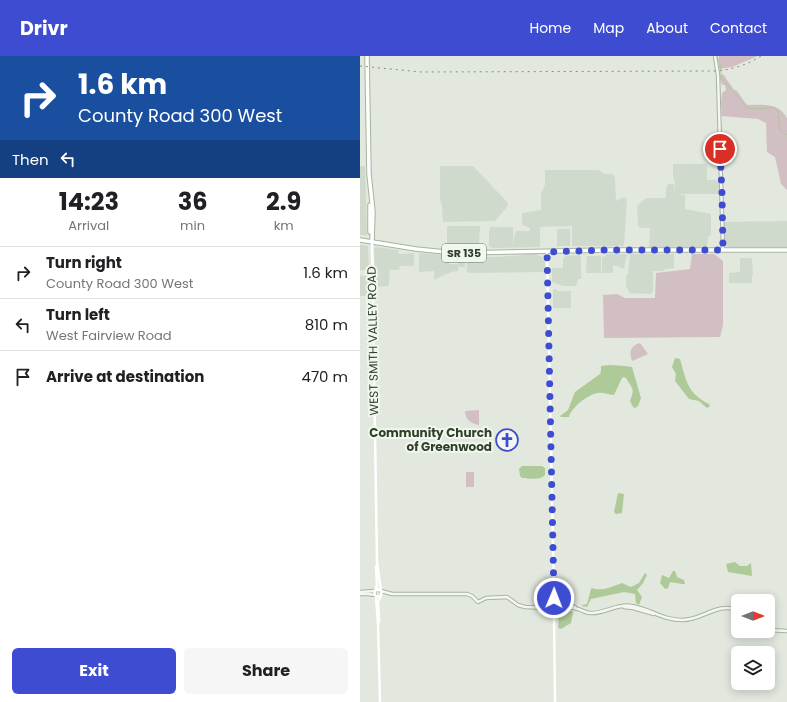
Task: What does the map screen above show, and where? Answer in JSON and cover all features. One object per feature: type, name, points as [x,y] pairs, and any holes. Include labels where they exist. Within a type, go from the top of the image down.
[{"type":"main road","name":"WEST SMITH VALLEY ROAD","points":[[367,56],[370,212],[372,241],[377,562],[381,593],[379,601],[380,616],[378,624]]},
{"type":"main road","name":"SR 135","points":[[360,240],[414,249],[448,252],[787,250]]},
{"type":"main road","points":[[547,252],[555,702]]},
{"type":"main road","name":"WEST SMITH VALLEY ROAD","points":[[377,562],[377,585],[375,591],[378,624],[380,702]]},
{"type":"main road","points":[[375,591],[378,590],[381,593],[378,597],[376,596]]},
{"type":"street","points":[[715,56],[718,75],[723,250]]},
{"type":"street","points":[[360,593],[375,591]]},
{"type":"street","points":[[360,593],[376,596]]},
{"type":"street","points":[[381,593],[467,594],[472,596],[478,602],[488,598],[506,598],[525,607],[554,606],[577,609],[590,613],[627,605],[635,606],[672,620],[685,620],[704,616],[717,609],[731,608]]},
{"type":"street","points":[[775,630],[787,631]]},
{"type":"shaded area","points":[[719,56],[758,56],[732,67],[719,69]]},
{"type":"shaded area","points":[[723,74],[747,105],[764,105],[775,107],[779,109],[787,118],[787,190],[781,184],[775,157],[767,152],[766,123],[758,119],[722,116],[722,93],[726,90],[725,85],[722,85],[719,76]]},
{"type":"shaded area","points":[[673,164],[707,164],[707,180],[717,180],[717,182],[719,182],[719,194],[675,194]]},
{"type":"shaded area","points":[[360,166],[365,166],[367,235],[360,235]]},
{"type":"shaded area","points":[[440,166],[473,166],[508,203],[508,206],[495,221],[443,222],[442,205],[440,199]]},
{"type":"shaded area","points":[[545,170],[598,170],[605,174],[612,174],[615,177],[616,201],[625,197],[627,200],[624,246],[572,246],[572,226],[540,227],[540,247],[492,248],[489,246],[490,227],[513,227],[513,247],[516,231],[530,231],[530,228],[522,225],[522,213],[541,210],[541,193],[545,185]]},
{"type":"shaded area","points":[[668,184],[674,184],[675,194],[685,195],[685,209],[711,214],[711,235],[708,237],[707,247],[649,247],[650,228],[641,228],[638,226],[637,206],[646,198],[666,198],[666,188]]},
{"type":"shaded area","points":[[787,221],[787,247],[728,247],[725,245],[724,222]]},
{"type":"shaded area","points":[[447,226],[480,226],[479,245],[467,245],[467,249],[447,248]]},
{"type":"shaded area","points":[[557,229],[570,229],[570,246],[557,246]]},
{"type":"shaded area","points":[[360,245],[368,246],[369,270],[360,270]]},
{"type":"shaded area","points":[[374,248],[398,250],[399,254],[414,253],[414,266],[400,266],[399,270],[390,270],[388,286],[376,287]]},
{"type":"shaded area","points":[[420,253],[449,255],[449,264],[458,264],[458,256],[465,257],[465,267],[458,267],[458,271],[451,272],[434,280],[434,271],[419,272]]},
{"type":"shaded area","points":[[537,254],[538,256],[541,256],[543,260],[545,260],[545,272],[467,272],[467,257],[496,257]]},
{"type":"shaded area","points":[[606,254],[627,254],[624,268],[613,266],[613,273],[602,273],[602,257],[606,256]]},
{"type":"shaded area","points":[[630,254],[674,254],[674,268],[665,269],[664,271],[653,271],[653,291],[651,294],[630,293],[626,286],[626,276],[628,274]]},
{"type":"shaded area","points":[[692,254],[714,254],[723,261],[723,325],[720,337],[604,338],[603,295],[617,294],[625,298],[655,298],[656,273],[690,269]]},
{"type":"shaded area","points":[[580,255],[581,279],[578,279],[576,286],[563,286],[552,282],[552,268],[563,268],[563,260],[565,256]]},
{"type":"shaded area","points":[[587,256],[601,256],[601,273],[586,273]]},
{"type":"shaded area","points":[[740,258],[751,258],[752,260],[752,283],[729,283],[729,273],[740,272]]},
{"type":"shaded area","points":[[360,274],[361,276],[369,276],[369,296],[360,296]]},
{"type":"shaded area","points":[[557,289],[557,291],[571,291],[571,308],[553,308],[553,290]]},
{"type":"shaded area","points":[[640,343],[648,354],[632,361],[631,349]]},
{"type":"shaded area","points":[[675,358],[680,359],[688,385],[696,395],[710,406],[707,408],[699,401],[689,399],[675,381],[676,374],[672,367]]},
{"type":"shaded area","points":[[610,365],[632,367],[641,398],[638,406],[635,408],[633,407],[630,401],[632,389],[624,377],[622,378],[614,395],[602,393],[594,394],[576,406],[570,413],[569,417],[561,417],[560,416],[568,410],[575,392],[600,374],[601,366]]},
{"type":"shaded area","points":[[479,410],[479,425],[473,424],[469,421],[465,411]]},
{"type":"shaded area","points":[[522,466],[542,466],[545,468],[545,475],[537,479],[522,478],[520,476],[519,469]]},
{"type":"shaded area","points":[[466,472],[474,472],[474,487],[466,487]]},
{"type":"shaded area","points":[[618,493],[624,494],[622,513],[616,514],[614,512]]},
{"type":"shaded area","points":[[735,562],[740,566],[747,566],[751,563],[752,576],[728,572],[726,564]]},
{"type":"shaded area","points":[[673,571],[675,571],[677,577],[684,580],[685,584],[670,582],[668,588],[665,589],[660,583],[662,575],[669,578]]},
{"type":"shaded area","points":[[645,573],[647,575],[637,590],[642,597],[639,605],[636,603],[635,594],[624,592],[591,599],[587,607],[582,606],[587,604],[592,588],[603,589],[622,583],[631,587],[639,583]]},
{"type":"shaded area","points":[[559,586],[566,591],[565,598],[567,601],[574,604],[559,602]]},
{"type":"shaded area","points":[[559,610],[569,610],[573,612],[571,623],[561,629],[558,628]]},
{"type":"waterway","points":[[717,56],[721,67],[721,77],[747,108],[775,108],[778,111],[780,130],[787,135]]},
{"type":"railway","points":[[360,66],[421,72],[714,71],[727,70],[750,62],[761,56]]},
{"type":"place","name":"Community Church of Greenwood","points":[[507,440]]},
{"type":"route","points":[[554,598],[547,252],[607,250],[723,250],[720,149]]}]
